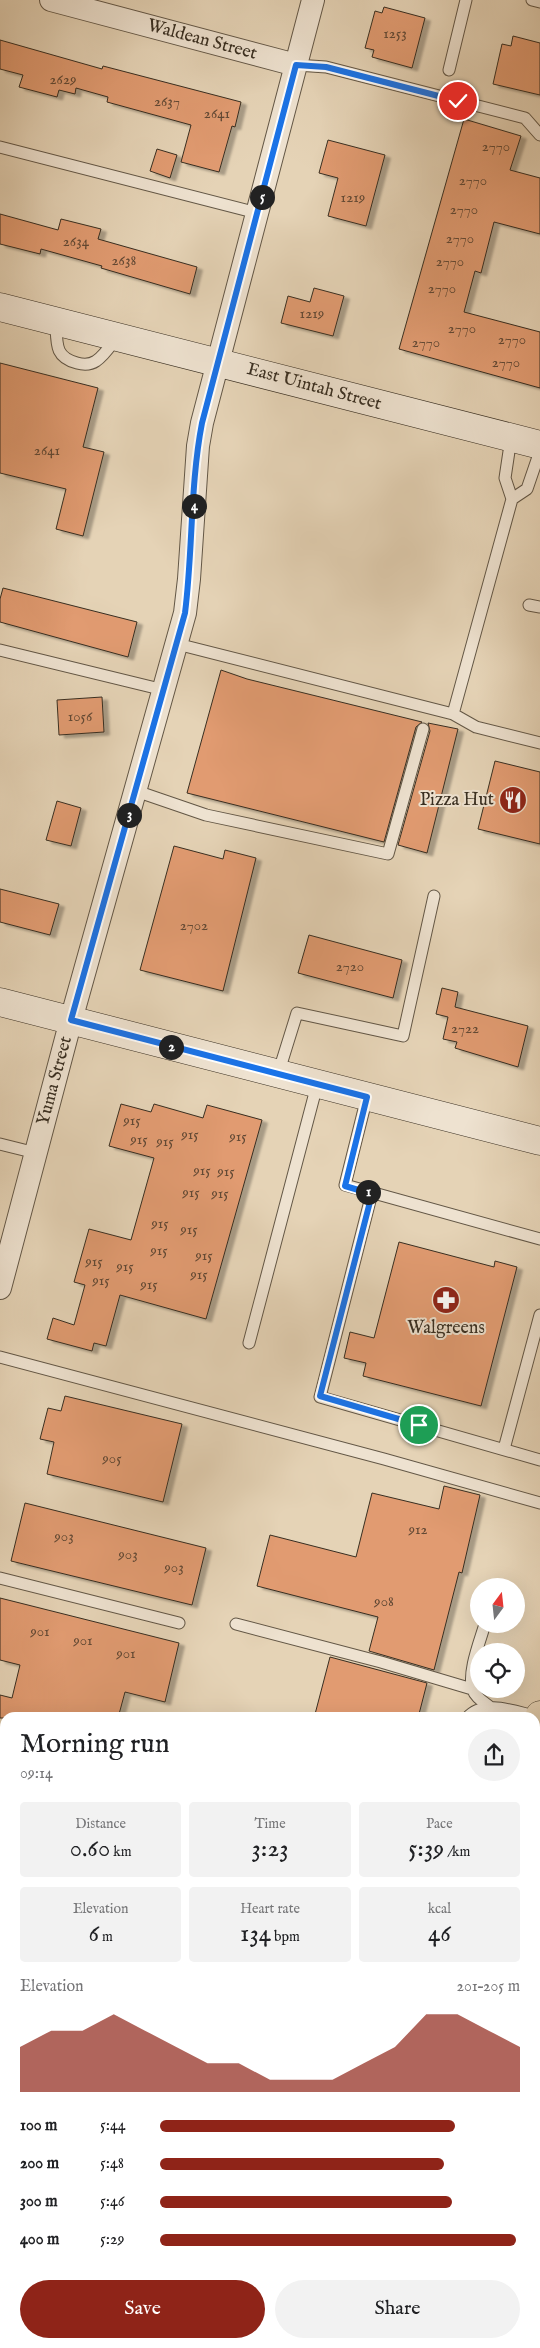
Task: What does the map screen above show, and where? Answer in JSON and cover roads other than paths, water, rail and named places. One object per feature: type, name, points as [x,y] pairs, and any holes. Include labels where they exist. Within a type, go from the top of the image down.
[{"type":"main road","name":"East Uintah Street","points":[[0,307],[540,445]]},
{"type":"main road","points":[[0,1002],[277,1075],[540,1141]]},
{"type":"street","name":"Waldean Street","points":[[51,0],[296,65]]},
{"type":"street","name":"Yuma Street","points":[[1,1281],[71,1020],[177,644],[189,579],[198,446],[313,0]]},
{"type":"lane","points":[[449,70],[466,0]]},
{"type":"lane","points":[[532,0],[540,2]]},
{"type":"lane","points":[[296,65],[326,67],[525,118],[540,135]]},
{"type":"lane","points":[[0,147],[258,213]]},
{"type":"lane","points":[[56,321],[58,348],[62,356],[68,361],[90,364],[98,360],[118,337]]},
{"type":"lane","points":[[453,714],[512,499],[505,478],[512,438]]},
{"type":"lane","points":[[512,499],[527,489],[540,451]]},
{"type":"lane","points":[[177,644],[453,714],[476,727],[540,743]]},
{"type":"lane","points":[[0,650],[164,690]]},
{"type":"lane","points":[[136,791],[206,815],[388,854],[422,729]]},
{"type":"lane","points":[[277,1075],[297,1013],[403,1036],[434,896]]},
{"type":"lane","points":[[249,1343],[317,1085]]},
{"type":"lane","points":[[367,1097],[345,1186],[540,1240]]},
{"type":"lane","points":[[0,1144],[36,1153]]},
{"type":"lane","points":[[372,1194],[320,1396],[540,1460]]},
{"type":"lane","points":[[504,1449],[540,1315]]},
{"type":"lane","points":[[0,1357],[375,1456],[540,1504]]},
{"type":"lane","points":[[0,1578],[179,1623]]},
{"type":"lane","points":[[236,1624],[382,1662],[470,1688]]},
{"type":"lane","points":[[480,1698],[490,1706]]},
{"type":"lane","points":[[475,1712],[481,1708],[490,1706],[520,1712]]},
{"type":"place","name":"Pizza Hut","points":[[513,800]]},
{"type":"place","name":"Walgreens","points":[[446,1300]]}]
